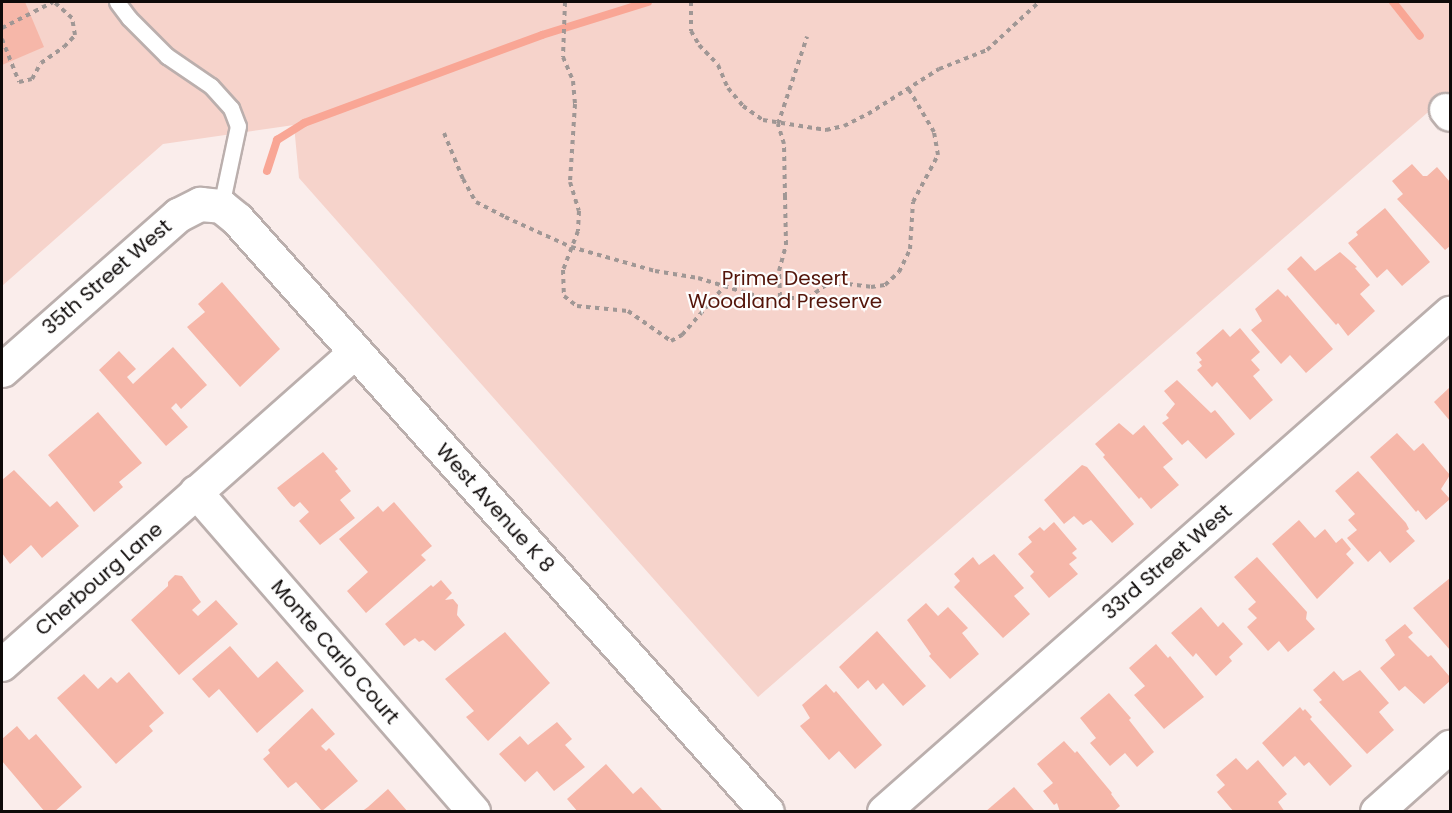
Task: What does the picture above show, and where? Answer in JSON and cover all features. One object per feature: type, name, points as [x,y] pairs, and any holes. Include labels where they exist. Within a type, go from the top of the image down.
[{"type":"street","name":"35th Street West","points":[[2,370],[178,215],[200,204],[221,206]]},
{"type":"street","name":"West Avenue K 8","points":[[221,206],[237,219],[767,812]]},
{"type":"street","name":"33rd Street West","points":[[884,812],[1450,313]]},
{"type":"street","name":"Cherbourg Lane","points":[[2,665],[356,352]]},
{"type":"street","name":"Monte Carlo Court","points":[[196,492],[474,812]]},
{"type":"street","points":[[1377,812],[1450,747]]},
{"type":"lane","points":[[117,2],[129,18],[167,56],[211,86],[231,108],[238,126],[221,206]]},
{"type":"path","points":[[2,28],[53,2],[72,18],[75,34],[64,47],[41,63],[32,79],[19,82],[2,39]]},
{"type":"path","points":[[565,2],[563,57],[573,81],[575,104],[570,182],[579,211],[578,231],[566,258],[562,285],[568,302],[577,306],[628,311],[671,341],[682,335],[723,288]]},
{"type":"path","points":[[691,2],[691,30],[699,45],[718,65],[728,87],[743,106],[763,120],[826,130],[844,126],[939,69],[987,50],[1039,2]]},
{"type":"path","points":[[780,297],[778,271],[786,245],[784,144],[778,124],[807,37]]},
{"type":"path","points":[[444,133],[463,179],[476,202],[571,247],[655,271],[698,278],[723,288],[763,298],[808,298],[826,285],[848,284],[872,287],[885,285],[899,272],[910,249],[913,202],[938,155],[934,132],[908,88]]},
{"type":"green space","name":"Prime Desert Woodland Preserve","points":[[2,2],[1450,2],[1450,93],[758,697],[299,178],[294,125],[163,144],[2,286]]},
{"type":"building","points":[[2,2],[25,2],[44,47],[2,65]]},
{"type":"building","points":[[1412,164],[1423,176],[1427,176],[1437,167],[1450,182],[1450,246],[1445,250],[1397,199],[1403,194],[1392,181]]},
{"type":"building","points":[[1385,208],[1430,262],[1402,286],[1387,269],[1377,278],[1348,243],[1358,235],[1356,232]]},
{"type":"building","points":[[1340,252],[1357,267],[1355,268],[1370,285],[1360,294],[1375,311],[1348,336],[1287,269],[1301,256],[1315,271]]},
{"type":"building","points":[[222,282],[280,349],[240,387],[187,327],[205,312],[198,304]]},
{"type":"building","points":[[1278,289],[1286,297],[1287,295],[1333,349],[1306,373],[1290,355],[1281,364],[1251,330],[1262,321],[1255,309]]},
{"type":"building","points":[[1240,328],[1260,352],[1251,360],[1260,370],[1253,376],[1273,400],[1250,420],[1217,382],[1212,387],[1197,370],[1202,366],[1199,362],[1202,360],[1196,353],[1223,329],[1230,337]]},
{"type":"building","points":[[173,347],[207,385],[181,409],[176,403],[171,408],[188,427],[166,446],[99,370],[119,351],[136,369],[127,377],[133,384]]},
{"type":"building","points":[[1177,380],[1211,413],[1215,410],[1235,434],[1206,459],[1188,440],[1182,445],[1162,423],[1169,418],[1166,415],[1175,404],[1164,391]]},
{"type":"building","points":[[1450,387],[1450,421],[1434,402]]},
{"type":"building","points":[[98,412],[142,463],[119,482],[123,487],[94,512],[48,455]]},
{"type":"building","points":[[1119,423],[1133,435],[1144,425],[1173,459],[1163,467],[1179,485],[1151,509],[1141,497],[1139,499],[1103,457],[1105,455],[1095,444]]},
{"type":"building","points":[[1397,433],[1414,451],[1423,443],[1450,475],[1441,489],[1450,499],[1426,520],[1418,510],[1416,512],[1370,457]]},
{"type":"building","points":[[323,452],[338,469],[335,471],[351,491],[340,500],[355,518],[320,545],[299,521],[309,512],[300,502],[294,507],[291,505],[277,488]]},
{"type":"building","points":[[1082,465],[1087,467],[1134,524],[1112,543],[1091,520],[1083,525],[1074,516],[1064,524],[1044,500]]},
{"type":"building","points":[[14,470],[50,507],[57,501],[79,526],[42,558],[31,545],[10,564],[2,553],[2,480]]},
{"type":"building","points":[[1358,471],[1406,523],[1409,529],[1406,531],[1415,541],[1390,563],[1380,551],[1368,562],[1347,538],[1357,530],[1348,520],[1355,514],[1335,491]]},
{"type":"building","points":[[394,502],[432,546],[421,555],[426,560],[366,613],[347,591],[368,572],[339,539],[378,506],[383,512]]},
{"type":"building","points":[[1299,520],[1315,538],[1325,529],[1336,543],[1342,538],[1351,549],[1346,554],[1354,563],[1317,599],[1272,544]]},
{"type":"building","points":[[1054,522],[1077,549],[1072,553],[1077,558],[1069,564],[1078,574],[1049,598],[1030,576],[1034,572],[1018,554],[1032,542],[1028,537],[1040,527],[1044,531]]},
{"type":"building","points":[[994,554],[1024,588],[1014,596],[1030,614],[1003,638],[954,587],[960,581],[954,574],[973,557],[979,565]]},
{"type":"building","points":[[1257,557],[1307,612],[1306,619],[1315,629],[1288,652],[1279,641],[1268,651],[1247,627],[1257,618],[1248,609],[1256,602],[1234,577]]},
{"type":"building","points":[[175,575],[182,576],[201,602],[192,610],[198,616],[216,600],[238,624],[179,675],[131,620],[168,586],[168,582]]},
{"type":"building","points":[[1450,578],[1450,650],[1413,608]]},
{"type":"building","points":[[441,580],[452,593],[445,600],[453,599],[458,605],[457,615],[465,625],[435,651],[423,640],[419,642],[415,638],[404,646],[385,624],[431,585],[433,587]]},
{"type":"building","points":[[926,603],[938,616],[948,607],[968,628],[962,633],[979,654],[950,679],[929,656],[931,654],[907,620]]},
{"type":"building","points":[[1201,607],[1218,627],[1223,622],[1243,644],[1229,657],[1232,661],[1216,676],[1196,653],[1193,657],[1171,633]]},
{"type":"building","points":[[1405,624],[1413,633],[1408,637],[1428,657],[1431,655],[1450,677],[1450,681],[1424,704],[1405,686],[1399,691],[1380,668],[1395,655],[1385,640]]},
{"type":"building","points":[[877,631],[926,686],[903,706],[883,683],[876,690],[868,680],[858,689],[839,667]]},
{"type":"building","points":[[505,632],[550,683],[488,741],[466,717],[474,711],[445,679]]},
{"type":"building","points":[[1156,644],[1168,658],[1170,656],[1204,697],[1164,729],[1134,695],[1145,686],[1129,668]]},
{"type":"building","points":[[230,646],[258,678],[277,661],[304,691],[257,733],[219,689],[209,698],[192,679]]},
{"type":"building","points":[[1360,670],[1389,703],[1379,712],[1394,730],[1367,754],[1319,702],[1322,700],[1313,690],[1334,671],[1343,681]]},
{"type":"building","points":[[129,672],[164,713],[149,726],[153,731],[116,764],[57,698],[84,674],[98,689],[111,677],[117,683]]},
{"type":"building","points":[[826,684],[834,693],[836,691],[882,745],[855,769],[839,751],[829,760],[800,726],[810,718],[802,705]]},
{"type":"building","points":[[1109,693],[1131,718],[1129,720],[1154,752],[1137,767],[1125,753],[1110,766],[1090,743],[1096,738],[1080,718]]},
{"type":"building","points":[[1300,707],[1303,711],[1305,709],[1312,717],[1310,719],[1352,766],[1330,786],[1309,762],[1304,766],[1295,756],[1283,767],[1262,743]]},
{"type":"building","points":[[312,708],[335,734],[321,746],[326,751],[329,748],[358,781],[322,811],[296,782],[288,788],[263,759],[270,753],[268,750]]},
{"type":"building","points":[[557,722],[572,739],[565,745],[585,767],[554,791],[537,771],[525,782],[499,754],[520,736],[528,745]]},
{"type":"building","points":[[17,726],[29,740],[36,734],[82,787],[54,812],[45,812],[2,761],[2,739]]},
{"type":"building","points":[[1064,741],[1075,753],[1077,751],[1112,793],[1120,806],[1113,812],[1060,812],[1057,803],[1054,805],[1043,791],[1053,783],[1037,764]]},
{"type":"building","points":[[1236,758],[1247,770],[1258,760],[1287,794],[1278,802],[1285,812],[1234,812],[1217,792],[1225,785],[1216,775]]},
{"type":"building","points":[[606,764],[633,794],[641,787],[662,810],[578,812],[567,799]]},
{"type":"building","points":[[1014,787],[1034,810],[1032,812],[985,812]]},
{"type":"building","points":[[388,789],[408,812],[361,812],[368,807]]},
{"type":"waterway","points":[[267,171],[277,140],[304,123],[542,35],[648,2]]},
{"type":"waterway","points":[[1393,2],[1420,36]]}]
